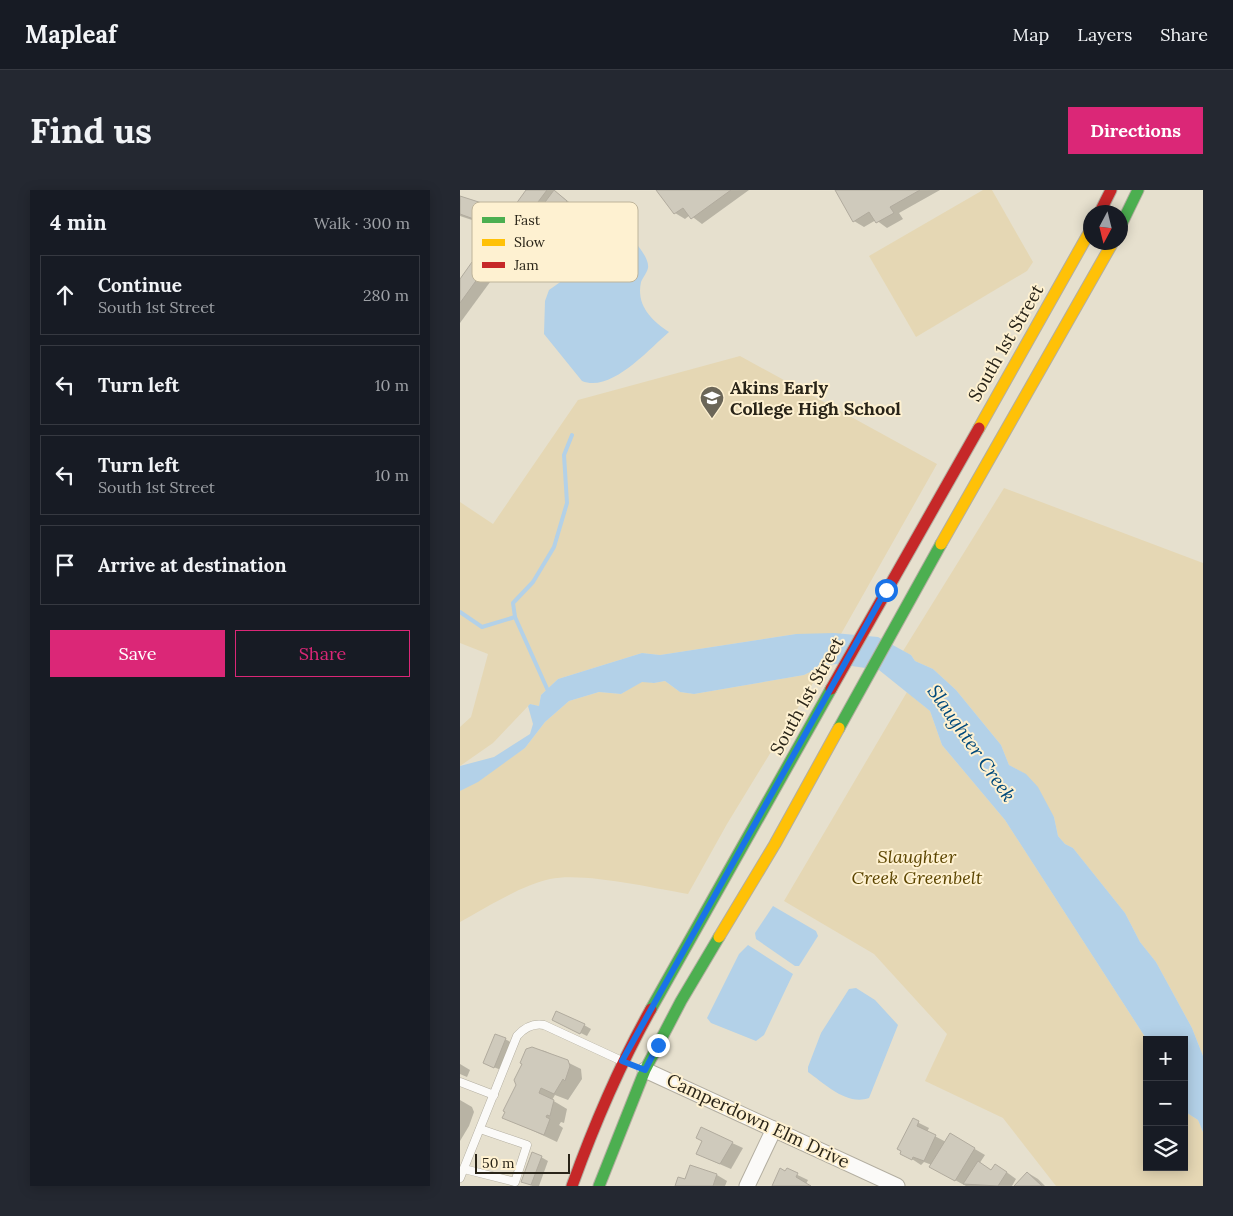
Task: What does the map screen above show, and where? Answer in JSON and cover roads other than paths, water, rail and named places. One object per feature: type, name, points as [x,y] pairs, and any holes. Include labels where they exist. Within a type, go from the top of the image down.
[{"type":"main road","points":[[1104,205],[1111,190]]},
{"type":"main road","points":[[1128,211],[1138,190]]},
{"type":"main road","name":"South 1st Street","points":[[572,1186],[622,1061],[1083,243]]},
{"type":"main road","points":[[599,1186],[645,1070],[681,1001],[775,844],[911,597],[1108,250]]},
{"type":"main road","points":[[622,1061],[645,1070]]},
{"type":"street","name":"Camperdown Elm Drive","points":[[645,1070],[897,1186]]},
{"type":"street","points":[[747,1186],[774,1129]]},
{"type":"lane","points":[[460,1178],[517,1036],[522,1030],[537,1024],[622,1061]]},
{"type":"lane","points":[[460,1082],[494,1095]]},
{"type":"lane","points":[[464,1169],[515,1182],[527,1145],[480,1129]]},
{"type":"water","points":[[638,246],[648,263],[640,290],[643,305],[651,317],[669,332],[640,359],[617,376],[593,383],[582,381],[544,334],[545,301],[549,290],[560,282],[638,282]]},
{"type":"water","name":"Slaughter Creek","points":[[834,633],[878,637],[911,655],[915,661],[933,669],[956,690],[1001,745],[1009,765],[1026,774],[1038,787],[1054,817],[1058,836],[1065,844],[1073,848],[1125,913],[1140,942],[1156,962],[1192,1028],[1203,1056],[1203,1132],[1198,1120],[1188,1114],[1188,1036],[1144,1036],[1005,820],[942,745],[930,711],[879,670],[838,664],[824,665],[804,675],[694,694],[680,692],[665,681],[654,683],[642,682],[621,694],[599,692],[569,701],[545,722],[525,748],[478,782],[460,791],[460,766],[494,757],[530,734],[533,724],[528,706],[530,704],[539,706],[541,695],[558,679],[642,653],[660,655],[796,634]]},
{"type":"water","points":[[773,906],[816,931],[818,936],[799,966],[795,966],[756,939],[755,933]]},
{"type":"water","points":[[748,945],[793,974],[764,1035],[756,1041],[711,1023],[707,1018],[739,954]]},
{"type":"water","points":[[856,988],[875,1000],[898,1025],[869,1098],[861,1100],[845,1096],[829,1088],[808,1072],[808,1067],[821,1033],[849,989]]},
{"type":"waterway","points":[[515,617],[513,603],[533,582],[554,547],[567,503],[564,455],[572,435]]},
{"type":"waterway","points":[[460,612],[482,627],[515,617],[549,693]]},
{"type":"place","name":"Akins Early College High School","points":[[712,419]]},
{"type":"park label","name":"Slaughter Creek Greenbelt","points":[[917,868]]}]
